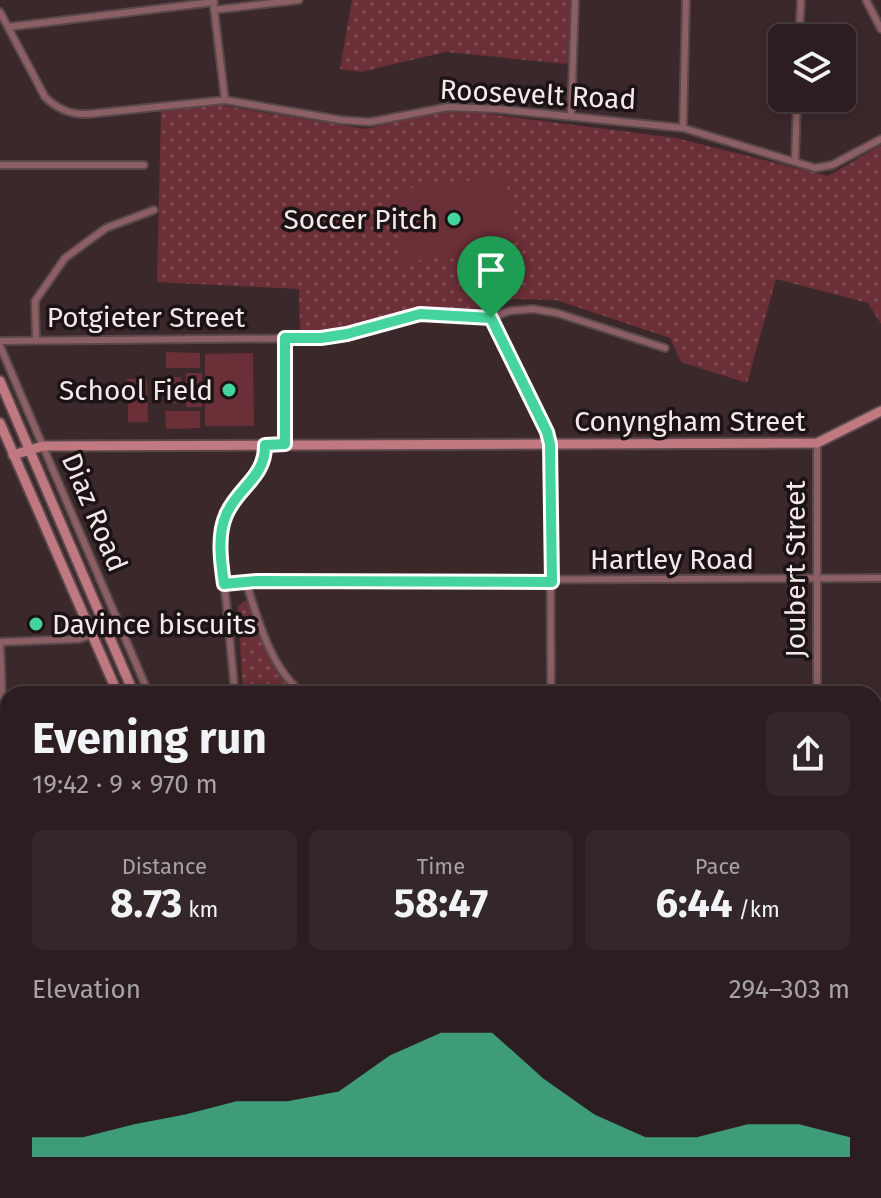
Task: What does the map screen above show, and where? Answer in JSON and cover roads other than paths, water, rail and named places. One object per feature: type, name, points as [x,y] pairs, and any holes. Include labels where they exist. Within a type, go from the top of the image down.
[{"type":"street","points":[[214,10],[299,0]]},
{"type":"street","points":[[571,116],[575,0]]},
{"type":"street","points":[[683,128],[686,0]]},
{"type":"street","points":[[800,24],[801,0]]},
{"type":"street","points":[[866,0],[881,29]]},
{"type":"street","points":[[8,27],[214,1],[225,100]]},
{"type":"street","name":"Roosevelt Road","points":[[0,12],[45,97],[57,107],[72,113],[225,100],[360,122],[448,107],[571,116],[683,128],[815,168],[826,167],[881,139]]},
{"type":"street","points":[[795,162],[797,112]]},
{"type":"street","points":[[0,165],[144,165]]},
{"type":"street","points":[[36,340],[35,301],[65,258],[106,228],[154,210]]},
{"type":"street","name":"Potgieter Street","points":[[0,344],[36,340],[339,336],[420,314],[491,318],[521,309],[544,310],[665,348]]},
{"type":"street","points":[[491,318],[538,408],[550,444],[551,686]]},
{"type":"street","points":[[285,338],[285,444]]},
{"type":"street","name":"Diaz Road","points":[[0,344],[146,686]]},
{"type":"street","name":"Diaz Road","points":[[0,381],[131,686]]},
{"type":"street","name":"Conyngham Street","points":[[13,455],[43,446],[817,443],[881,411]]},
{"type":"street","name":"Diaz Road","points":[[0,423],[114,686]]},
{"type":"street","name":"Joubert Street","points":[[817,443],[817,686]]},
{"type":"street","points":[[234,686],[221,547],[225,517],[265,460],[265,445]]},
{"type":"street","name":"Hartley Road","points":[[224,584],[881,578]]},
{"type":"street","points":[[246,582],[279,666],[293,686]]},
{"type":"street","points":[[2,686],[0,642],[79,639],[92,635]]},
{"type":"place","name":"Soccer Pitch","points":[[454,219]]},
{"type":"place","name":"School Field","points":[[229,390]]},
{"type":"place","name":"Davince biscuits","points":[[36,624]]}]
